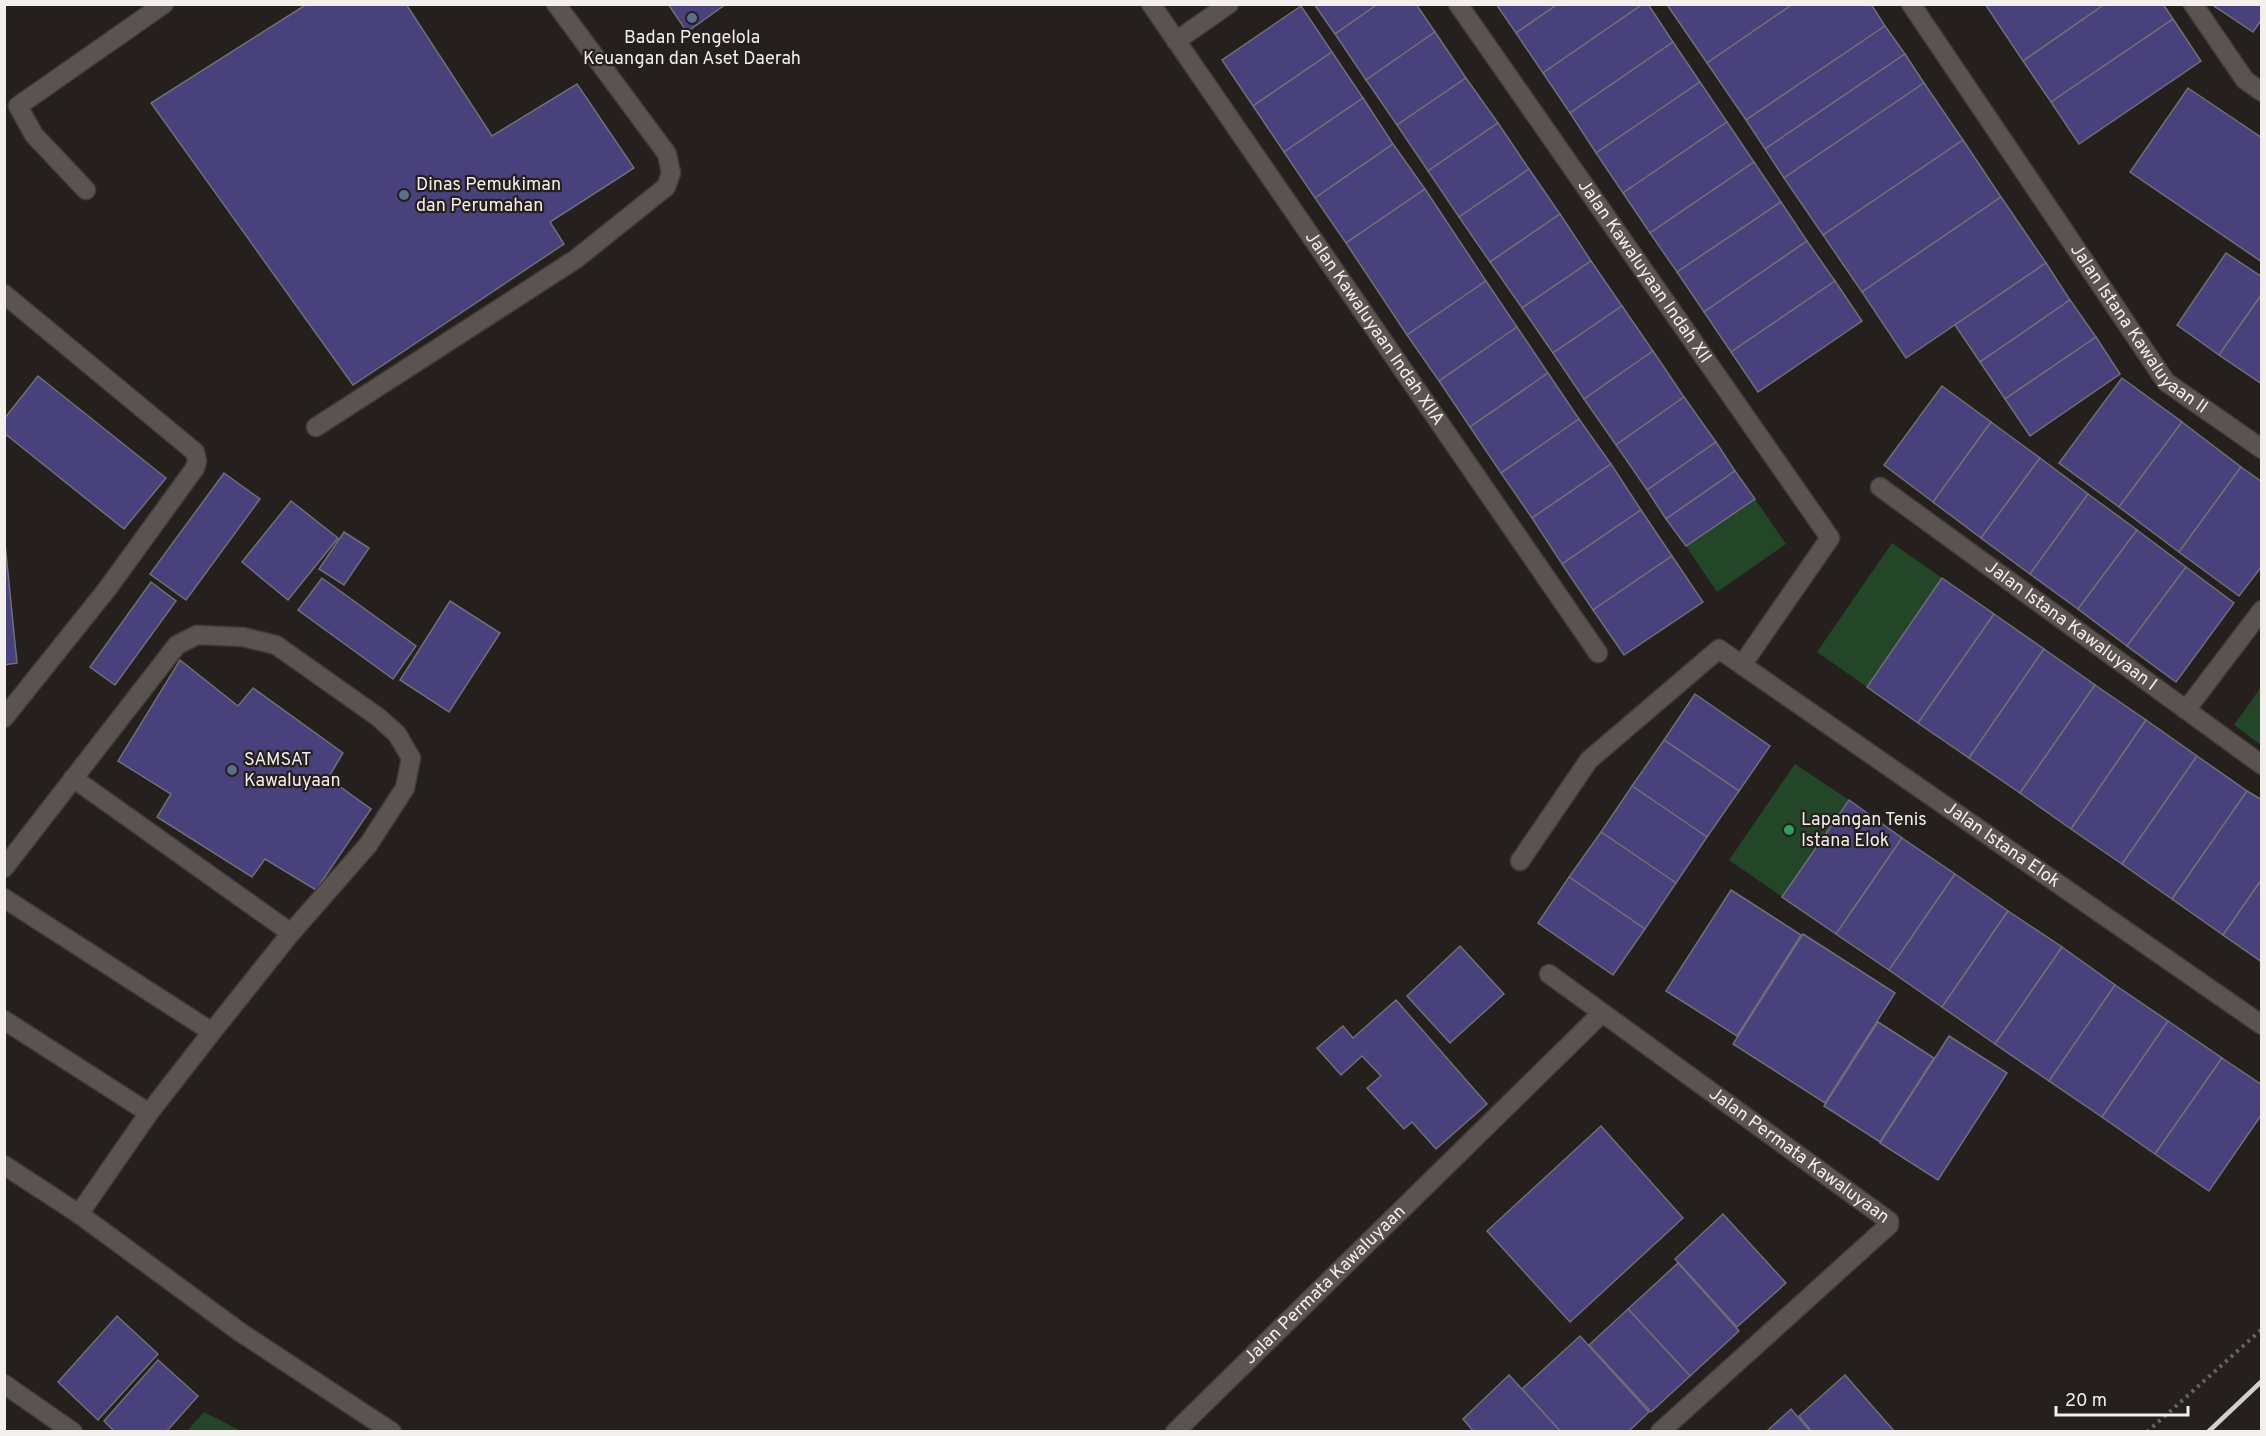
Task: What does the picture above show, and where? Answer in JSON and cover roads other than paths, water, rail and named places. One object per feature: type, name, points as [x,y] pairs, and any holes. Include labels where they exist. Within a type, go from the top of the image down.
[{"type":"street","points":[[86,190],[11,110],[164,4]]},
{"type":"street","points":[[316,427],[576,259],[666,187],[671,173],[666,154],[556,4]]},
{"type":"street","name":"Jalan Kawaluyaan Indah XIIA","points":[[1151,4],[1598,653]]},
{"type":"street","points":[[1176,41],[1229,4]]},
{"type":"street","name":"Jalan Kawaluyaan Indah XII","points":[[1458,4],[1830,538],[1742,665]]},
{"type":"street","name":"Jalan Istana Kawaluyaan II","points":[[1911,4],[2166,382],[2262,448]]},
{"type":"street","points":[[2193,4],[2244,80],[2262,92]]},
{"type":"street","points":[[4,294],[195,452],[197,461],[195,468],[108,588],[4,718]]},
{"type":"street","name":"Jalan Istana Kawaluyaan I","points":[[1880,487],[2262,765]]},
{"type":"street","points":[[2186,710],[2262,610]]},
{"type":"street","points":[[4,868],[177,645],[198,635],[243,637],[276,645],[378,717],[397,734],[411,758],[405,788],[368,845],[291,933],[212,1032],[149,1113],[79,1215]]},
{"type":"street","name":"Jalan Istana Elok","points":[[1520,861],[1588,760],[1719,649],[2262,1025]]},
{"type":"street","points":[[74,778],[291,933]]},
{"type":"street","points":[[4,898],[212,1032]]},
{"type":"street","name":"Jalan Permata Kawaluyaan","points":[[1549,974],[1889,1221],[1889,1225],[1660,1431]]},
{"type":"street","name":"Jalan Permata Kawaluyaan","points":[[1175,1431],[1602,1013]]},
{"type":"street","points":[[4,1020],[149,1113]]},
{"type":"street","points":[[4,1165],[79,1215],[240,1332],[392,1431]]},
{"type":"street","points":[[4,1384],[73,1431]]},
{"type":"railway","points":[[2208,1432],[2262,1381]]},
{"type":"place","name":"Badan Pengelola Keuangan dan Aset Daerah","points":[[692,18]]},
{"type":"place","name":"Dinas Pemukiman dan Perumahan","points":[[404,195]]},
{"type":"place","name":"SAMSAT Kawaluyaan","points":[[232,770]]},
{"type":"place","name":"Lapangan Tenis Istana Elok","points":[[1789,830]]}]
